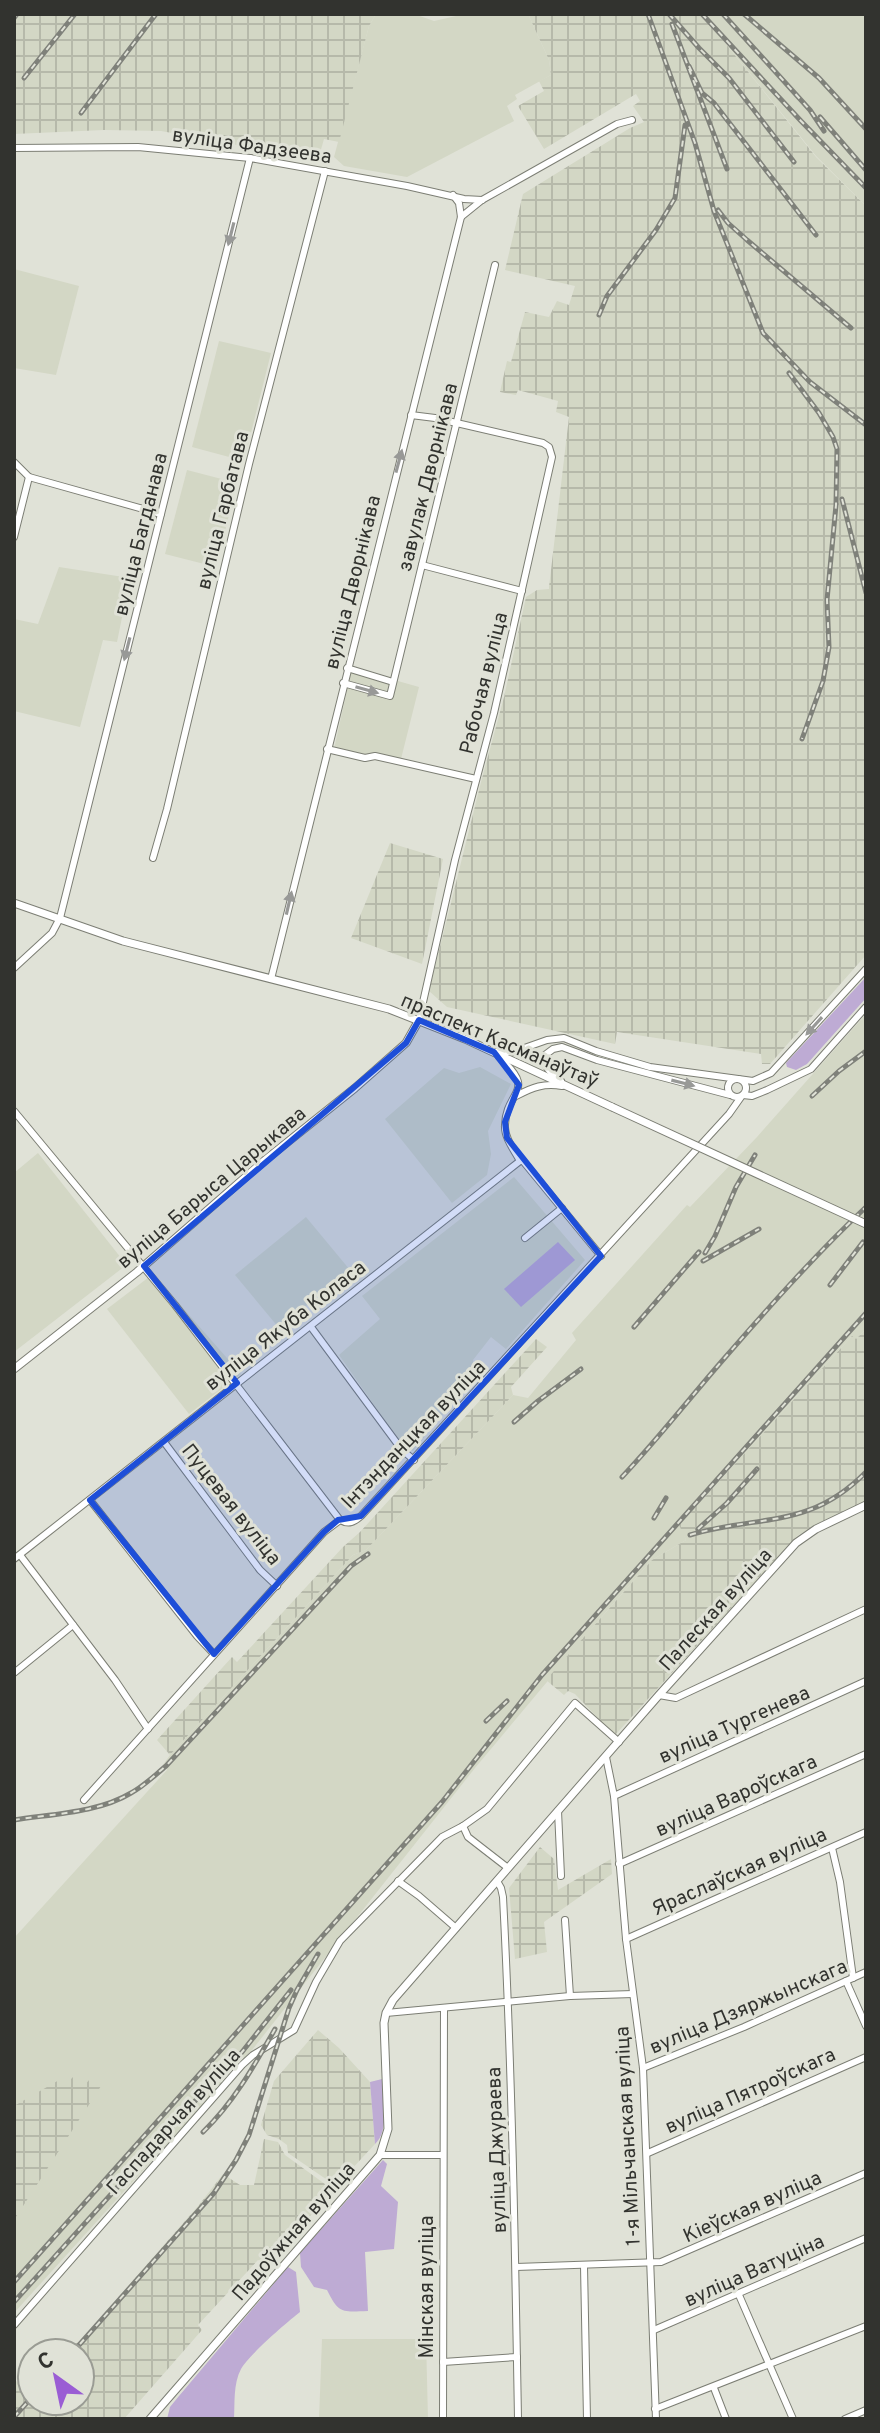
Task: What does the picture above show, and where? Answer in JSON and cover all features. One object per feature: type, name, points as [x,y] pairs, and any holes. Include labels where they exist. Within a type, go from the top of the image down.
[{"type":"main road","name":"праспект Касманаўтаў","points":[[14,903],[123,941],[385,1008],[419,1020],[866,1224]]},
{"type":"main road","name":"вуліца Барыса Царыкава","points":[[14,1369],[144,1266],[406,1043],[419,1020]]},
{"type":"main road","name":"Палеская вуліца","points":[[386,2013],[393,2000],[508,1868],[796,1543],[810,1532],[866,1505]]},
{"type":"main road","name":"Падоўжная вуліца","points":[[150,2419],[380,2155],[388,2129],[386,2013]]},
{"type":"street","points":[[461,217],[482,200],[617,124],[632,120]]},
{"type":"street","name":"вуліца Фадзеева","points":[[14,148],[121,146],[250,158],[482,200]]},
{"type":"street","name":"вуліца Багданава","points":[[60,918],[250,158]]},
{"type":"street","name":"вуліца Гарбатава","points":[[153,858],[249,464],[325,171]]},
{"type":"street","points":[[453,195],[459,203],[461,217]]},
{"type":"street","name":"вуліца Дворнікава","points":[[271,979],[461,217]]},
{"type":"street","name":"завулак Дворнікава","points":[[343,683],[390,696],[495,265]]},
{"type":"street","points":[[411,415],[456,423]]},
{"type":"street","name":"Рабочая вуліца","points":[[419,1020],[494,713],[552,452],[543,443],[456,423]]},
{"type":"street","points":[[14,462],[29,477],[161,514]]},
{"type":"street","points":[[14,537],[29,477]]},
{"type":"street","points":[[422,565],[522,591]]},
{"type":"street","points":[[347,668],[393,682]]},
{"type":"street","points":[[327,749],[365,758],[375,756],[476,779]]},
{"type":"street","points":[[14,968],[52,933],[60,918]]},
{"type":"street","points":[[494,1052],[513,1052],[547,1040],[564,1038],[650,1067],[753,1081],[771,1073],[866,969]]},
{"type":"street","points":[[570,1087],[554,1076],[544,1063],[545,1055],[557,1047],[648,1075],[737,1096],[752,1096],[811,1069],[866,1007]]},
{"type":"street","points":[[494,1052],[518,1077],[519,1085],[504,1129],[520,1161],[601,1256]]},
{"type":"street","points":[[737,1096],[746,1086],[738,1079]]},
{"type":"street","name":"Інтэнданцкая вуліца","points":[[84,1800],[324,1532],[340,1520],[353,1522],[361,1516],[601,1256],[729,1114],[737,1096],[727,1089],[729,1083],[738,1079]]},
{"type":"street","points":[[516,1096],[538,1085],[570,1087]]},
{"type":"street","points":[[14,1111],[144,1266],[340,1520]]},
{"type":"street","name":"вуліца Якуба Коласа","points":[[17,1557],[520,1161]]},
{"type":"street","points":[[525,1238],[562,1208]]},
{"type":"street","points":[[311,1327],[402,1450],[414,1460]]},
{"type":"street","name":"Пуцевая вуліца","points":[[164,1442],[260,1570],[277,1586]]},
{"type":"street","points":[[90,1500],[214,1654]]},
{"type":"street","points":[[17,1557],[115,1680],[148,1729]]},
{"type":"street","points":[[659,1695],[676,1698],[866,1609]]},
{"type":"street","points":[[14,1673],[73,1625]]},
{"type":"street","name":"вуліца Тургенева","points":[[614,1796],[866,1681]]},
{"type":"street","name":"Гаспадарчая вуліца","points":[[14,2325],[242,2065],[294,2030],[316,1982],[340,1941],[442,1837],[487,1809],[575,1703],[619,1742]]},
{"type":"street","name":"вуліца Вароўскага","points":[[619,1864],[866,1754]]},
{"type":"street","name":"1-я Мільчанская вуліца","points":[[606,1757],[614,1796],[626,1939],[643,2068],[656,2419]]},
{"type":"street","points":[[558,1811],[561,1876]]},
{"type":"street","points":[[463,1826],[468,1837],[508,1868]]},
{"type":"street","name":"Яраслаўская вуліца","points":[[626,1939],[866,1832]]},
{"type":"street","points":[[832,1848],[840,1882],[849,1980],[866,2026]]},
{"type":"street","points":[[398,1881],[456,1928]]},
{"type":"street","name":"вуліца Джураева","points":[[497,1881],[503,1897],[508,2002],[518,2419]]},
{"type":"street","points":[[565,1920],[570,1996]]},
{"type":"street","name":"вуліца Дзяржынскага","points":[[643,2068],[866,1972]]},
{"type":"street","points":[[386,2013],[570,1996],[633,1994]]},
{"type":"street","name":"Мінская вуліца","points":[[443,2419],[444,2008]]},
{"type":"street","name":"вуліца Пятроўскага","points":[[648,2153],[866,2057]]},
{"type":"street","points":[[380,2155],[442,2155]]},
{"type":"street","name":"Кіеўская вуліца","points":[[516,2267],[668,2260],[866,2173]]},
{"type":"street","name":"вуліца Ватуціна","points":[[654,2330],[866,2238]]},
{"type":"street","points":[[584,2266],[587,2419]]},
{"type":"street","points":[[739,2295],[793,2419]]},
{"type":"street","points":[[655,2409],[866,2326]]},
{"type":"street","points":[[443,2362],[517,2357]]},
{"type":"street","points":[[714,2388],[726,2419]]},
{"type":"street","points":[[845,2419],[866,2410]]},
{"type":"highlighted area","points":[[419,1020],[494,1052],[519,1085],[505,1122],[507,1138],[601,1256],[361,1516],[338,1520],[324,1532],[214,1654],[90,1500],[237,1383],[144,1266],[406,1043]]},
{"type":"shaded area","points":[[14,14],[376,14],[369,26],[339,142],[324,139],[318,160],[161,131],[14,134]]},
{"type":"shaded area","points":[[376,14],[414,14],[434,21],[465,14],[528,14],[549,60],[551,75],[515,95],[517,99],[507,106],[514,121],[407,177],[344,166],[334,157],[369,26]]},
{"type":"shaded area","points":[[528,14],[702,14],[816,157],[866,206],[866,955],[770,1064],[762,1064],[761,1054],[617,1032],[615,1044],[447,1007],[429,991],[504,697],[526,597],[537,590],[549,589],[569,417],[556,412],[558,401],[518,390],[516,395],[500,392],[507,361],[511,362],[525,312],[549,317],[557,301],[569,305],[575,286],[505,270],[523,194],[644,122],[633,106],[640,101],[636,94],[544,149],[518,106],[544,91],[539,81],[551,75],[549,60]]},
{"type":"shaded area","points":[[702,14],[866,14],[866,206],[816,156]]},
{"type":"shaded area","points":[[14,269],[79,286],[56,375],[14,368]]},
{"type":"shaded area","points":[[219,341],[271,353],[244,461],[192,447]]},
{"type":"shaded area","points":[[187,470],[237,483],[216,567],[165,554]]},
{"type":"shaded area","points":[[59,567],[130,578],[117,642],[103,640],[80,727],[14,711],[14,619],[38,624]]},
{"type":"shaded area","points":[[352,668],[419,687],[401,759],[377,753],[364,756],[334,749]]},
{"type":"shaded area","points":[[390,843],[443,859],[422,964],[351,938]]},
{"type":"shaded area","points":[[866,977],[866,998],[807,1064],[796,1070],[787,1067],[786,1063]]},
{"type":"shaded area","points":[[866,1014],[866,1329],[855,1340],[851,1337],[680,1524],[686,1540],[652,1560],[598,1621],[475,1768],[252,2050],[14,2313],[14,1938],[167,1770],[163,1765],[170,1755],[353,1555],[366,1550],[513,1395],[528,1398],[576,1340],[572,1333],[687,1205],[690,1207],[757,1137]]},
{"type":"shaded area","points":[[480,1067],[511,1084],[488,1131],[491,1154],[487,1175],[452,1203],[385,1119],[444,1068],[459,1073]]},
{"type":"shaded area","points":[[38,1153],[125,1266],[14,1352],[14,1173]]},
{"type":"shaded area","points":[[514,1177],[585,1260],[506,1349],[491,1337],[469,1368],[473,1377],[413,1451],[405,1447],[393,1432],[339,1355],[380,1319],[362,1296]]},
{"type":"shaded area","points":[[306,1217],[350,1270],[279,1328],[235,1275]]},
{"type":"shaded area","points":[[558,1242],[575,1260],[521,1307],[504,1289]]},
{"type":"shaded area","points":[[153,1274],[241,1374],[189,1414],[107,1309]]},
{"type":"shaded area","points":[[866,1329],[866,1501],[797,1536],[616,1734],[612,1733],[575,1694],[568,1691],[564,1695],[546,1680],[652,1560],[686,1540],[679,1525],[852,1336],[856,1339]]},
{"type":"shaded area","points":[[536,1339],[547,1347],[511,1387],[513,1395],[366,1550],[353,1555],[170,1755],[157,1740],[232,1657],[237,1662],[360,1532]]},
{"type":"shaded area","points":[[540,1847],[554,1859],[558,1890],[611,1859],[612,1874],[544,1922],[547,1952],[515,1959],[509,1888]]},
{"type":"shaded area","points":[[318,2030],[370,2082],[375,2144],[336,2186],[288,2153],[287,2145],[267,2135],[261,2125],[274,2081]]},
{"type":"shaded area","points":[[95,2073],[103,2083],[14,2220],[14,2106],[66,2076],[70,2080],[73,2077],[84,2086]]},
{"type":"shaded area","points":[[382,2079],[384,2122],[383,2131],[375,2144],[370,2082]]},
{"type":"shaded area","points":[[264,2139],[278,2142],[285,2155],[329,2187],[331,2193],[265,2265],[258,2260],[198,2325],[202,2330],[124,2419],[14,2419],[14,2379],[16,2417],[96,2417],[96,2337],[84,2337],[223,2174],[240,2185],[254,2185]]},
{"type":"shaded area","points":[[383,2160],[387,2164],[381,2186],[398,2202],[394,2249],[365,2252],[368,2311],[342,2310],[327,2290],[314,2287],[301,2267],[300,2253]]},
{"type":"shaded area","points":[[288,2267],[296,2272],[300,2312],[260,2347],[241,2369],[236,2387],[234,2419],[167,2419],[170,2407]]},
{"type":"shaded area","points":[[322,2339],[426,2339],[428,2419],[319,2419]]},
{"type":"railway","points":[[14,18],[17,14]]},
{"type":"railway","points":[[24,78],[75,14]]},
{"type":"railway","points":[[81,113],[156,14]]},
{"type":"railway","points":[[648,14],[695,143],[714,211],[763,333],[810,382],[866,425]]},
{"type":"railway","points":[[669,14],[729,78],[794,162]]},
{"type":"railway","points":[[702,14],[866,188]]},
{"type":"railway","points":[[723,14],[810,110],[824,131]]},
{"type":"railway","points":[[744,14],[819,78],[866,129]]},
{"type":"railway","points":[[672,24],[727,169]]},
{"type":"railway","points":[[689,66],[702,93],[714,103],[816,235]]},
{"type":"railway","points":[[820,117],[866,170]]},
{"type":"railway","points":[[599,315],[607,296],[656,230],[675,198],[685,125]]},
{"type":"railway","points":[[718,210],[747,240],[851,328]]},
{"type":"railway","points":[[789,373],[819,413],[837,449],[836,505],[827,600],[829,647],[823,681],[802,739]]},
{"type":"railway","points":[[842,499],[866,593]]},
{"type":"railway","points":[[812,1096],[866,1051]]},
{"type":"railway","points":[[705,1253],[755,1155]]},
{"type":"railway","points":[[622,1477],[774,1302],[866,1207]]},
{"type":"railway","points":[[703,1261],[759,1229]]},
{"type":"railway","points":[[830,1285],[863,1242]]},
{"type":"railway","points":[[634,1327],[699,1252]]},
{"type":"railway","points":[[14,2282],[442,1802],[542,1675],[866,1313]]},
{"type":"railway","points":[[514,1422],[581,1369]]},
{"type":"railway","points":[[698,1529],[727,1503],[757,1469]]},
{"type":"railway","points":[[690,1535],[804,1512],[845,1490],[866,1472]]},
{"type":"railway","points":[[654,1518],[666,1498]]},
{"type":"railway","points":[[14,1820],[104,1805],[145,1784],[166,1766],[351,1566],[368,1554]]},
{"type":"railway","points":[[486,1721],[507,1701]]},
{"type":"railway","points":[[86,2337],[214,2193],[236,2160],[249,2135],[289,2008],[318,1954]]},
{"type":"railway","points":[[14,2302],[195,2101],[231,2066],[291,1990]]},
{"type":"railway","points":[[203,2132],[234,2096],[275,2029]]}]
